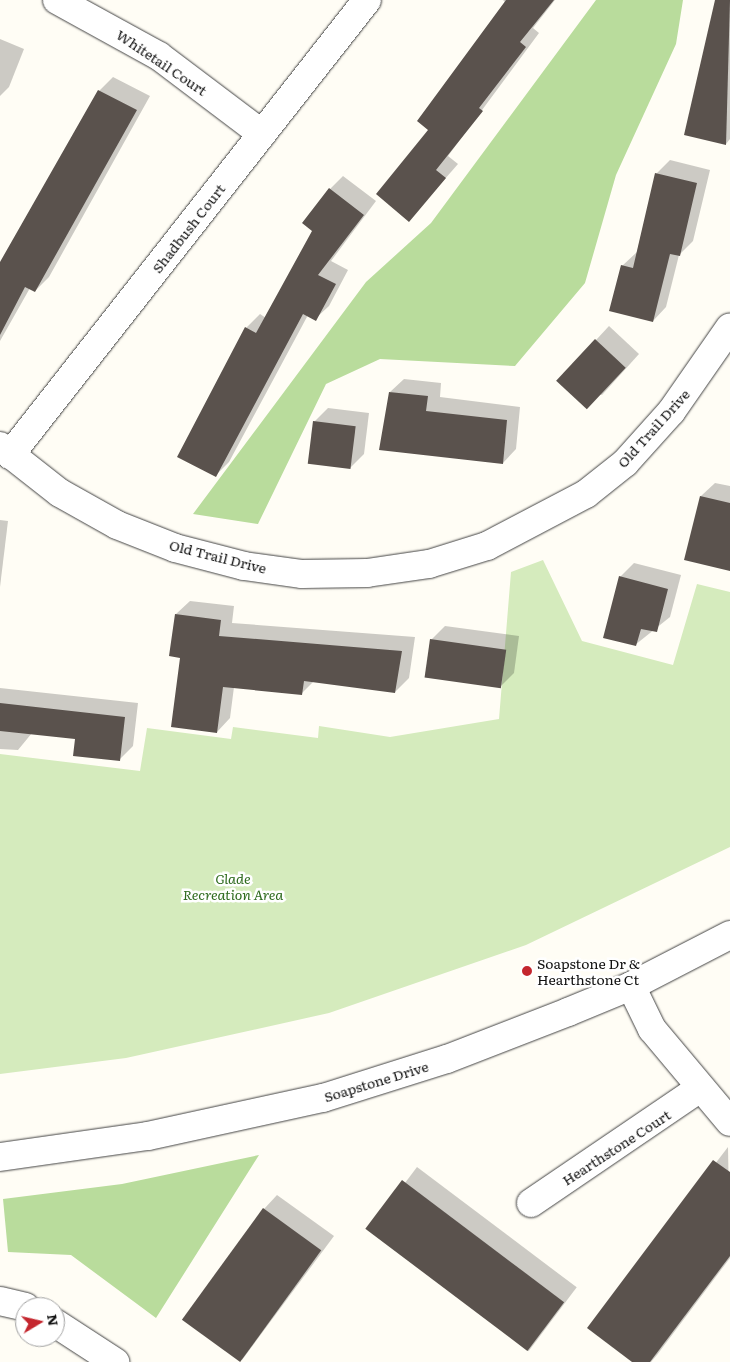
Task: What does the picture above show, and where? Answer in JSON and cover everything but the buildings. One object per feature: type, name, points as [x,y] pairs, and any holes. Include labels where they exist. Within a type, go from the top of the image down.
[{"type":"street","name":"Whitetail Court","points":[[57,0],[159,56],[262,134]]},
{"type":"street","name":"Shadbush Court","points":[[5,451],[262,134],[367,0]]},
{"type":"street","name":"Old Trail Drive","points":[[5,451],[60,492],[117,525],[175,548],[227,561],[302,574],[367,573],[429,564],[495,542],[586,494],[625,463],[671,412],[730,327]]},
{"type":"street","name":"Soapstone Drive","points":[[0,1158],[148,1136],[323,1098],[446,1059],[631,986],[730,934]]},
{"type":"street","points":[[631,986],[652,1028],[699,1089],[730,1122]]},
{"type":"street","name":"Hearthstone Court","points":[[531,1203],[699,1089]]},
{"type":"street","points":[[0,1302],[15,1305]]},
{"type":"street","points":[[65,1330],[115,1362]]},
{"type":"green space","points":[[596,0],[683,0],[676,44],[616,175],[585,283],[515,366],[380,359],[326,384],[258,524],[193,514],[366,282],[431,223]]},
{"type":"green space","name":"Glade Recreation Area","points":[[543,560],[582,641],[673,665],[697,584],[730,592],[730,847],[526,945],[329,1013],[126,1058],[0,1074],[0,754],[140,771],[147,728],[231,739],[233,727],[318,738],[319,726],[390,737],[499,719],[511,572]]},
{"type":"green space","points":[[259,1155],[156,1318],[71,1255],[8,1252],[3,1199],[122,1184]]},
{"type":"place","name":"Soapstone Dr & Hearthstone Ct","points":[[527,971]]}]
